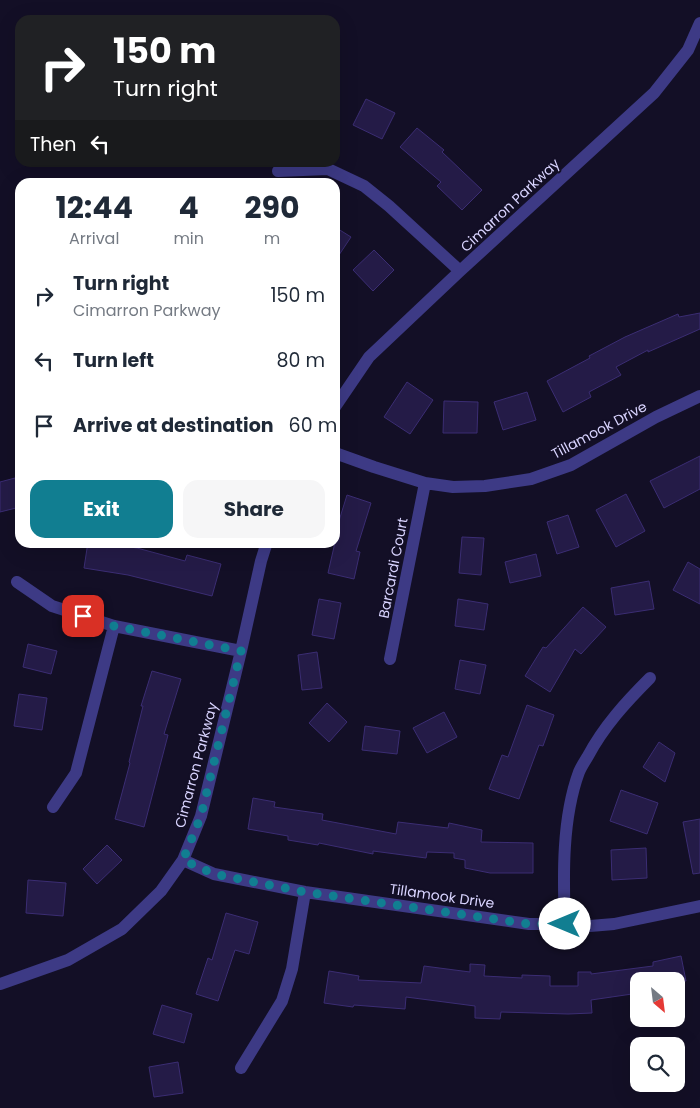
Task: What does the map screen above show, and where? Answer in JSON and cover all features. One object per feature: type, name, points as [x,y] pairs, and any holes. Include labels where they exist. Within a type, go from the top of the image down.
[{"type":"street","name":"Cimarron Parkway","points":[[340,400],[369,358],[460,271],[654,93],[688,50],[700,23]]},
{"type":"street","points":[[278,171],[328,169],[364,186],[389,206],[460,271]]},
{"type":"street","name":"Tillamook Drive","points":[[340,454],[374,468],[425,483],[452,487],[486,486],[531,479],[570,465],[656,417],[700,396]]},
{"type":"street","name":"Barcardi Court","points":[[390,659],[425,483]]},
{"type":"street","name":"Cimarron Parkway","points":[[0,984],[68,960],[122,929],[161,890],[183,860],[201,816],[264,548]]},
{"type":"street","points":[[17,582],[52,606],[114,626],[241,651]]},
{"type":"street","points":[[53,807],[76,774],[114,626]]},
{"type":"street","points":[[565,924],[563,896],[564,849],[570,806],[579,772],[593,745],[610,720],[650,678]]},
{"type":"street","name":"Tillamook Drive","points":[[183,860],[214,874],[305,892],[529,924],[590,926],[614,924],[700,906]]},
{"type":"street","points":[[241,1068],[282,1001],[292,970],[305,892]]},
{"type":"building","points":[[366,99],[395,113],[382,139],[353,125]]},
{"type":"building","points":[[417,128],[444,150],[442,152],[482,190],[462,210],[437,186],[441,182],[400,147]]},
{"type":"building","points":[[340,230],[351,237],[340,254]]},
{"type":"building","points":[[374,250],[394,270],[373,291],[353,270]]},
{"type":"building","points":[[700,313],[700,329],[648,352],[648,350],[616,367],[621,375],[589,392],[591,397],[563,412],[547,381],[625,337],[678,314],[679,317]]},
{"type":"building","points":[[407,382],[433,400],[410,434],[384,417]]},
{"type":"building","points":[[527,392],[536,420],[503,430],[494,402]]},
{"type":"building","points":[[444,401],[478,402],[477,433],[443,433]]},
{"type":"building","points":[[700,456],[700,489],[664,508],[650,481]]},
{"type":"building","points":[[15,478],[15,508],[0,512],[0,482]]},
{"type":"building","points":[[626,494],[645,531],[616,547],[596,510]]},
{"type":"building","points":[[347,495],[371,503],[356,551],[360,552],[354,579],[328,573],[334,548],[340,548],[340,518]]},
{"type":"building","points":[[568,515],[579,547],[557,554],[547,522]]},
{"type":"building","points":[[462,537],[484,538],[481,575],[459,573]]},
{"type":"building","points":[[87,548],[137,548],[185,561],[187,555],[221,564],[212,596],[128,575],[84,568]]},
{"type":"building","points":[[536,554],[541,576],[510,583],[505,562]]},
{"type":"building","points":[[688,562],[700,569],[700,604],[673,590]]},
{"type":"building","points":[[649,581],[654,609],[615,615],[611,588]]},
{"type":"building","points":[[319,599],[341,603],[334,639],[312,635]]},
{"type":"building","points":[[458,599],[488,604],[484,630],[455,626]]},
{"type":"building","points":[[583,607],[606,627],[581,654],[575,649],[550,692],[525,676],[543,647],[546,648]]},
{"type":"building","points":[[28,644],[57,651],[51,674],[23,667]]},
{"type":"building","points":[[317,652],[322,688],[302,690],[298,655]]},
{"type":"building","points":[[460,660],[486,665],[480,694],[455,689]]},
{"type":"building","points":[[152,671],[181,679],[164,734],[168,735],[144,827],[115,819],[130,763],[143,706],[141,706]]},
{"type":"building","points":[[19,694],[47,698],[42,730],[14,726]]},
{"type":"building","points":[[327,703],[347,722],[329,742],[309,723]]},
{"type":"building","points":[[527,705],[554,715],[543,746],[539,745],[519,799],[489,789],[502,755],[508,757]]},
{"type":"building","points":[[444,712],[457,737],[427,753],[413,728]]},
{"type":"building","points":[[365,726],[400,731],[397,754],[362,750]]},
{"type":"building","points":[[659,742],[675,753],[665,782],[643,767]]},
{"type":"building","points":[[621,790],[658,803],[647,834],[610,821]]},
{"type":"building","points":[[253,798],[275,802],[274,807],[323,814],[322,820],[396,834],[398,822],[448,828],[449,823],[482,830],[481,842],[533,843],[533,873],[490,873],[465,868],[465,860],[454,858],[454,853],[427,852],[426,858],[373,851],[373,854],[319,843],[318,845],[288,840],[288,836],[248,829]]},
{"type":"building","points":[[700,819],[700,873],[693,874],[683,822]]},
{"type":"building","points":[[107,845],[122,860],[97,884],[83,869]]},
{"type":"building","points":[[646,848],[647,878],[612,880],[611,850]]},
{"type":"building","points":[[28,880],[66,883],[63,916],[26,913]]},
{"type":"building","points":[[226,913],[258,922],[249,954],[235,950],[218,1001],[196,994],[208,958],[212,960]]},
{"type":"building","points":[[681,956],[684,972],[630,972],[630,994],[591,1000],[592,1013],[501,1012],[500,1019],[475,1018],[475,1006],[406,997],[405,1009],[354,1005],[353,1007],[324,1003],[329,971],[359,976],[358,980],[421,983],[424,966],[470,972],[470,964],[485,965],[484,976],[522,978],[522,975],[550,976],[550,986],[578,986],[578,972],[591,972],[591,974],[653,966],[653,962]]},
{"type":"building","points":[[162,1005],[192,1014],[184,1043],[153,1034]]},
{"type":"building","points":[[178,1062],[183,1093],[154,1097],[149,1067]]},
{"type":"route","points":[[83,616],[114,626],[241,651],[201,816],[183,860],[214,874],[305,892],[529,924],[565,924]]}]
